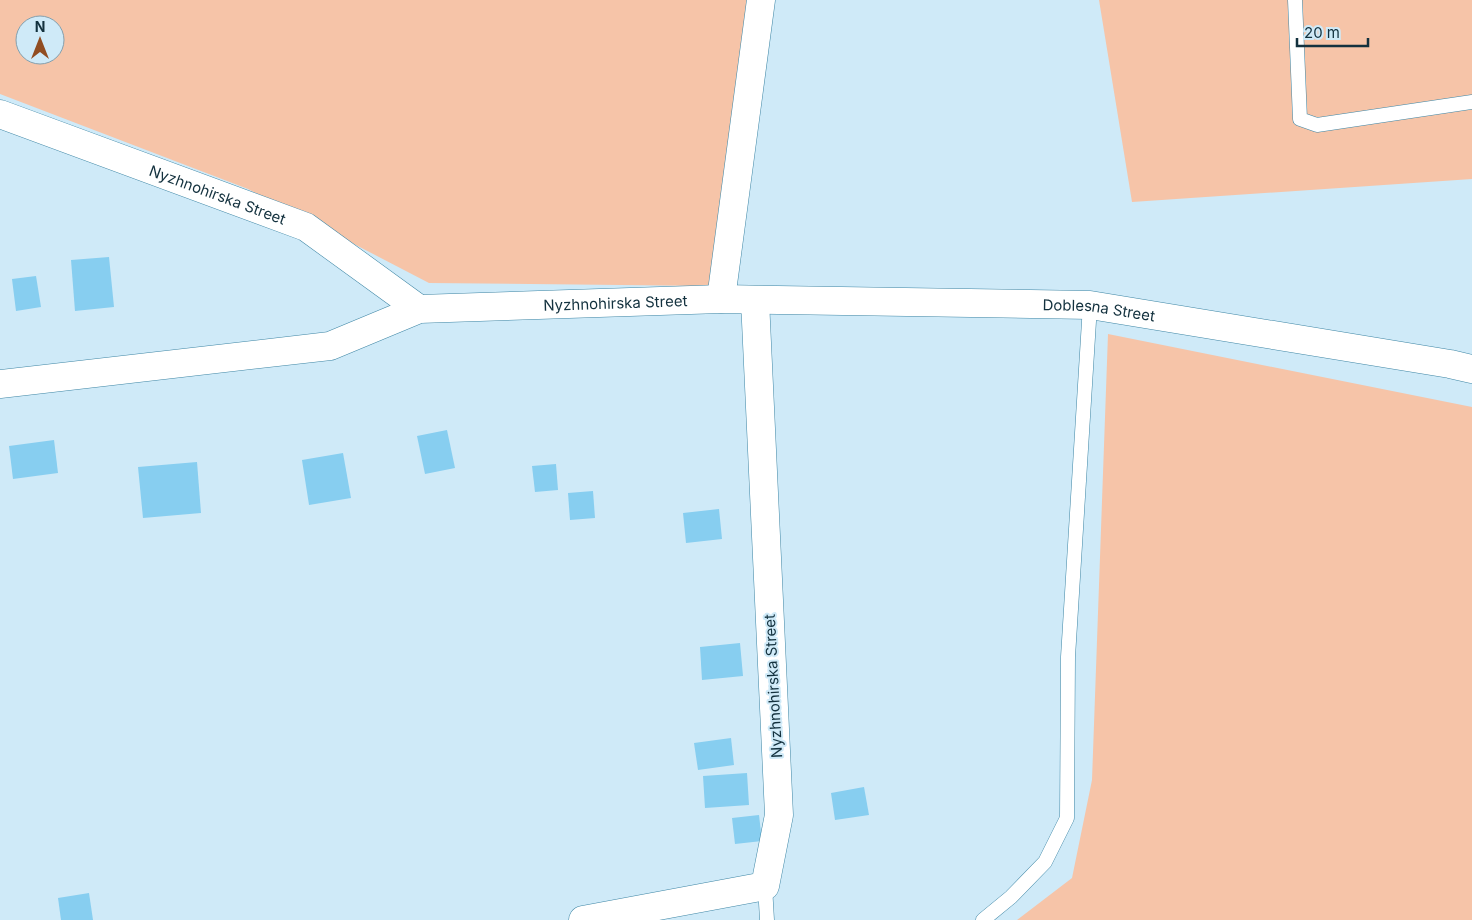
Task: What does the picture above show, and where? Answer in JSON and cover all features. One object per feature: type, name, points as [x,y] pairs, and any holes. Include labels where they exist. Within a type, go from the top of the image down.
[{"type":"street","points":[[722,299],[761,0]]},
{"type":"street","name":"Nyzhnohirska Street","points":[[0,114],[306,227],[419,309]]},
{"type":"street","name":"Doblesna Street","points":[[722,299],[1090,305],[1450,364],[1472,370]]},
{"type":"street","name":"Nyzhnohirska Street","points":[[0,384],[330,346],[419,309],[722,299]]},
{"type":"street","name":"Nyzhnohirska Street","points":[[755,300],[780,816],[765,886]]},
{"type":"street","points":[[583,920],[765,886]]},
{"type":"lane","points":[[1295,0],[1300,120],[1317,125],[1472,102]]},
{"type":"lane","points":[[983,920],[1011,897],[1045,862],[1067,818],[1068,657],[1090,305]]},
{"type":"lane","points":[[765,886],[767,920]]},
{"type":"shaded area","points":[[0,0],[749,0],[710,286],[429,283],[248,189],[0,94]]},
{"type":"shaded area","points":[[1099,0],[1472,0],[1472,179],[1132,202]]},
{"type":"shaded area","points":[[1108,334],[1472,407],[1472,920],[1017,920],[1072,878],[1092,780]]},
{"type":"building","points":[[109,257],[114,307],[75,311],[71,260]]},
{"type":"building","points":[[36,276],[41,307],[16,311],[12,279]]},
{"type":"building","points":[[447,430],[455,468],[425,474],[417,436]]},
{"type":"building","points":[[54,440],[58,473],[13,479],[9,446]]},
{"type":"building","points":[[343,453],[351,498],[309,505],[302,460]]},
{"type":"building","points":[[197,462],[201,513],[143,518],[138,467]]},
{"type":"building","points":[[556,464],[558,490],[535,492],[532,466]]},
{"type":"building","points":[[593,491],[595,518],[570,520],[568,493]]},
{"type":"building","points":[[719,509],[722,539],[686,543],[683,513]]},
{"type":"building","points":[[740,643],[743,676],[702,680],[700,647]]},
{"type":"building","points":[[731,738],[734,765],[698,770],[694,743]]},
{"type":"building","points":[[747,773],[749,805],[705,808],[703,776]]},
{"type":"building","points":[[864,787],[869,815],[835,820],[831,793]]},
{"type":"building","points":[[759,815],[762,841],[735,844],[732,818]]},
{"type":"building","points":[[89,893],[93,920],[61,920],[58,898]]}]
